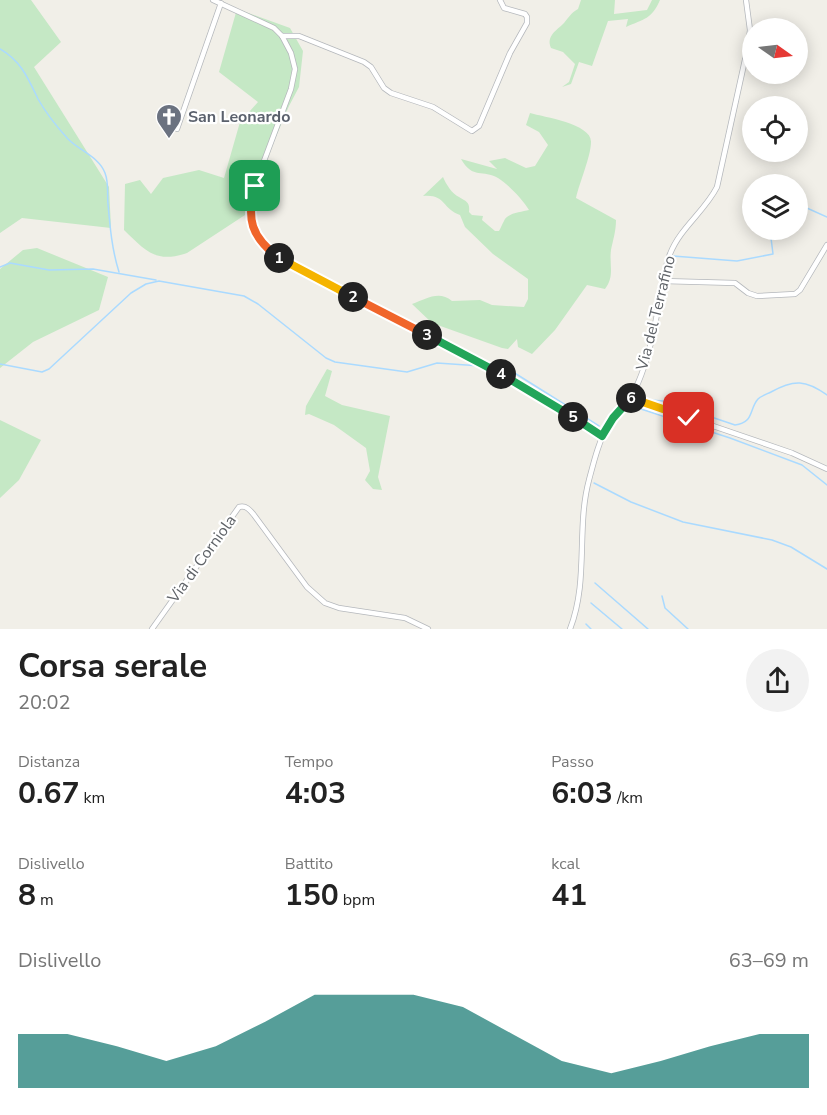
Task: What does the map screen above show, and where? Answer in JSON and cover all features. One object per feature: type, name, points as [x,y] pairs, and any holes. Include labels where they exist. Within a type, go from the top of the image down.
[{"type":"street","points":[[213,0],[274,28],[282,36],[291,53],[295,69],[291,89],[250,204],[250,216],[260,241],[284,262],[480,361],[602,436]]},
{"type":"street","points":[[282,36],[299,36],[364,62],[371,67],[378,81],[391,93],[433,107],[472,131],[479,126],[510,53],[527,23],[525,14],[504,8],[500,0]]},
{"type":"street","name":"Via del Terrafino","points":[[570,629],[578,600],[581,573],[585,494],[602,436],[613,418],[631,398],[645,365],[663,281],[673,248],[690,222],[712,198],[717,187],[748,46],[750,30],[746,0]]},
{"type":"street","points":[[177,129],[221,3]]},
{"type":"street","points":[[663,281],[735,283],[748,293],[757,296],[795,294],[800,290],[827,245]]},
{"type":"street","points":[[631,398],[792,453],[827,469]]},
{"type":"street","name":"Via di Corniola","points":[[152,629],[210,546],[242,506],[254,515],[307,587],[325,603],[339,608],[405,618],[428,629]]},
{"type":"green space","points":[[0,0],[31,0],[61,42],[34,67],[109,187],[111,228],[22,218],[0,233]]},
{"type":"green space","points":[[581,0],[615,0],[614,14],[647,10],[652,0],[660,0],[650,15],[626,27],[628,19],[608,21],[592,66],[579,62],[571,84],[562,87],[569,82],[575,64],[563,52],[551,48],[550,40],[555,31],[578,9]]},
{"type":"green space","points":[[237,9],[290,28],[303,51],[299,87],[248,202],[245,215],[187,253],[167,257],[159,256],[145,249],[124,230],[125,184],[140,180],[151,194],[163,178],[199,170],[224,178],[240,122],[258,102],[219,72]]},
{"type":"green space","points":[[530,113],[576,126],[589,136],[591,142],[589,155],[576,198],[616,220],[611,250],[611,275],[605,289],[587,285],[555,330],[532,354],[518,347],[517,339],[508,349],[502,348],[432,323],[412,304],[427,298],[442,296],[452,301],[480,300],[492,305],[524,307],[528,299],[528,279],[493,254],[465,227],[460,215],[436,197],[423,196],[443,177],[456,196],[467,203],[469,212],[472,215],[483,216],[482,220],[495,231],[499,231],[508,216],[529,210],[498,178],[470,170],[461,159],[497,169],[489,161],[505,158],[526,168],[535,166],[548,145],[539,132],[526,125]]},
{"type":"green space","points":[[37,248],[108,277],[99,310],[33,342],[0,368],[0,269],[23,250]]},
{"type":"green space","points":[[327,369],[332,371],[325,396],[342,405],[390,416],[378,477],[382,490],[373,489],[365,480],[370,471],[366,448],[334,425],[309,414],[305,415],[306,406]]},
{"type":"green space","points":[[0,420],[41,440],[19,480],[0,498]]},
{"type":"waterway","points":[[0,49],[19,65],[38,99],[64,134],[102,167],[107,181],[112,238],[119,272]]},
{"type":"waterway","points":[[808,208],[827,217]]},
{"type":"waterway","points":[[673,256],[737,261],[773,254],[771,240]]},
{"type":"waterway","points":[[0,267],[10,263],[49,270],[93,269],[156,280]]},
{"type":"waterway","points":[[0,364],[42,372],[49,369],[131,293],[146,284],[159,281],[244,296],[258,304],[326,358],[335,362],[407,372],[437,363],[481,366]]},
{"type":"waterway","points":[[502,370],[513,372],[599,426]]},
{"type":"waterway","points":[[649,400],[664,401],[735,425],[748,419],[759,398],[786,385],[806,384],[827,395]]},
{"type":"waterway","points":[[610,429],[626,410],[641,409],[730,438],[802,465],[827,485]]},
{"type":"waterway","points":[[594,483],[631,502],[683,522],[772,540],[791,547],[827,569]]},
{"type":"waterway","points":[[595,583],[648,629]]},
{"type":"waterway","points":[[662,596],[665,608],[688,629]]},
{"type":"waterway","points":[[591,603],[622,629]]},
{"type":"waterway","points":[[586,624],[591,629]]},
{"type":"place","name":"San Leonardo","points":[[169,140]]},
{"type":"route","points":[[255,186],[250,204],[250,216],[254,229],[260,241],[284,262],[480,361],[602,436],[613,418],[631,398],[689,418]]}]
